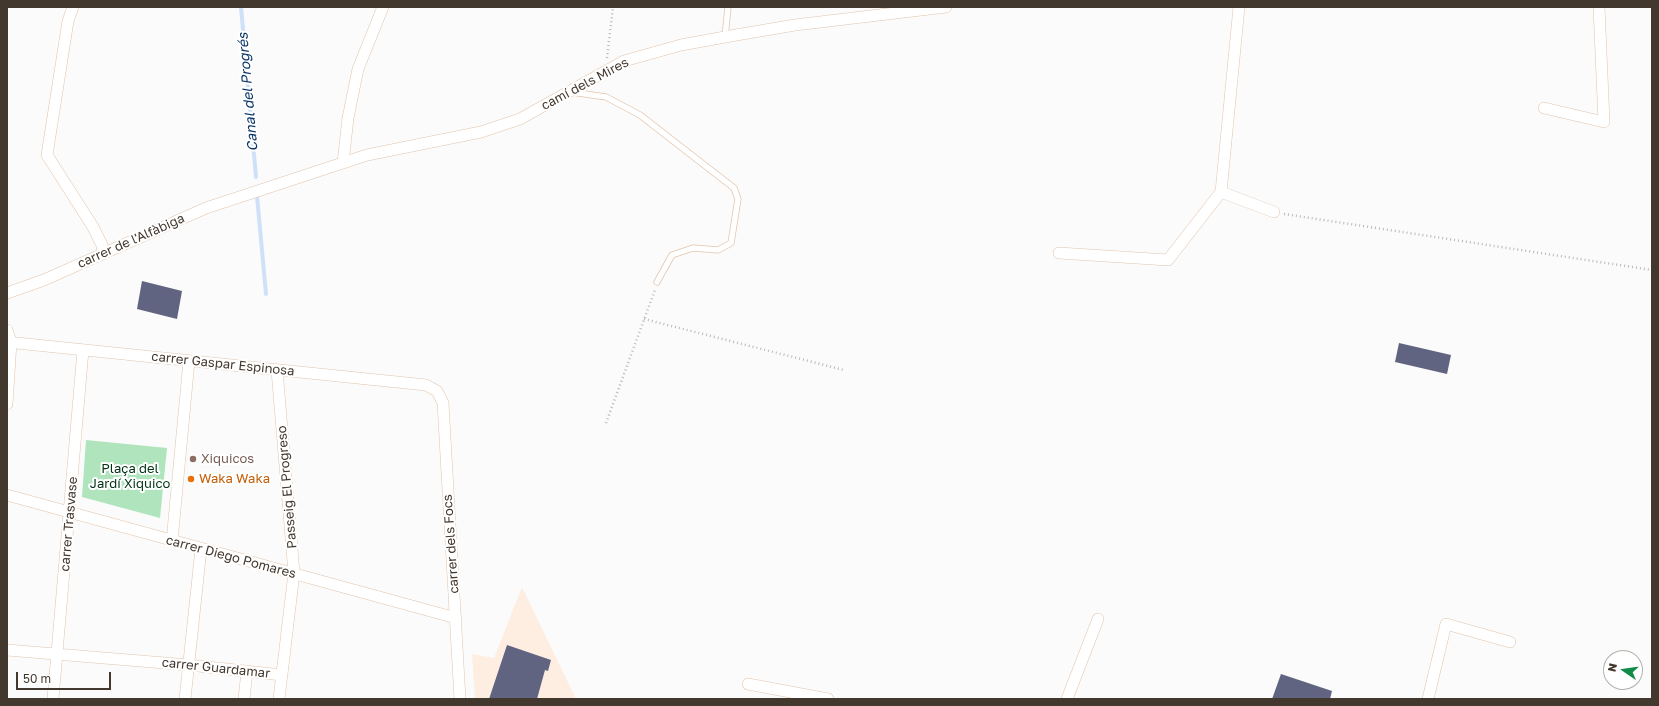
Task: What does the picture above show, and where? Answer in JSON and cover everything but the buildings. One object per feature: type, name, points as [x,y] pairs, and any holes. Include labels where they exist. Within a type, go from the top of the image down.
[{"type":"street","points":[[73,7],[68,21],[46,156],[93,228],[102,245],[103,254]]},
{"type":"street","points":[[343,163],[348,118],[358,69],[382,7]]},
{"type":"street","name":"camí dels Mires","points":[[256,192],[367,155],[481,132],[520,119],[624,61],[681,46],[795,25],[946,7]]},
{"type":"street","points":[[1059,253],[1168,260],[1221,192],[1239,7]]},
{"type":"street","points":[[1544,108],[1604,122],[1599,7]]},
{"type":"street","name":"carrer de l'Alfàbiga","points":[[7,293],[44,280],[206,208],[256,192]]},
{"type":"street","points":[[1221,192],[1274,212]]},
{"type":"street","points":[[7,330],[9,342],[7,404]]},
{"type":"street","name":"carrer Gaspar Espinosa","points":[[9,342],[426,385],[437,391]]},
{"type":"street","name":"carrer Trasvase","points":[[53,699],[83,350]]},
{"type":"street","points":[[172,541],[189,361]]},
{"type":"street","name":"Passeig El Progreso","points":[[277,370],[294,573],[279,699]]},
{"type":"street","name":"carrer dels Focs","points":[[437,391],[443,403],[460,699]]},
{"type":"street","name":"carrer Diego Pomares","points":[[7,495],[456,618]]},
{"type":"street","points":[[185,699],[201,549]]},
{"type":"street","points":[[1067,699],[1098,619]]},
{"type":"street","points":[[1428,699],[1446,624],[1510,642]]},
{"type":"street","name":"carrer Guardamar","points":[[7,650],[189,665],[282,675]]},
{"type":"street","points":[[244,699],[247,671]]},
{"type":"street","points":[[748,684],[828,699]]},
{"type":"lane","points":[[725,37],[728,7]]},
{"type":"lane","points":[[567,92],[606,97],[640,115],[734,188],[738,199],[731,243],[718,250],[693,248],[672,255],[658,282]]},
{"type":"path","points":[[605,71],[613,7]]},
{"type":"path","points":[[1274,212],[1652,270]]},
{"type":"path","points":[[606,423],[658,282]]},
{"type":"path","points":[[644,319],[844,370]]},
{"type":"shaded area","points":[[522,587],[576,699],[475,699],[472,654],[494,658]]},
{"type":"green space","name":"Plaça del Jardí Xiquico","points":[[86,440],[167,448],[160,518],[82,497]]},
{"type":"waterway","name":"Canal del Progrés","points":[[241,7],[256,177]]},
{"type":"waterway","name":"Canal del Progrés","points":[[257,196],[266,294]]},
{"type":"place","name":"Xiquicos","points":[[193,459]]},
{"type":"place","name":"Waka Waka","points":[[191,479]]}]
